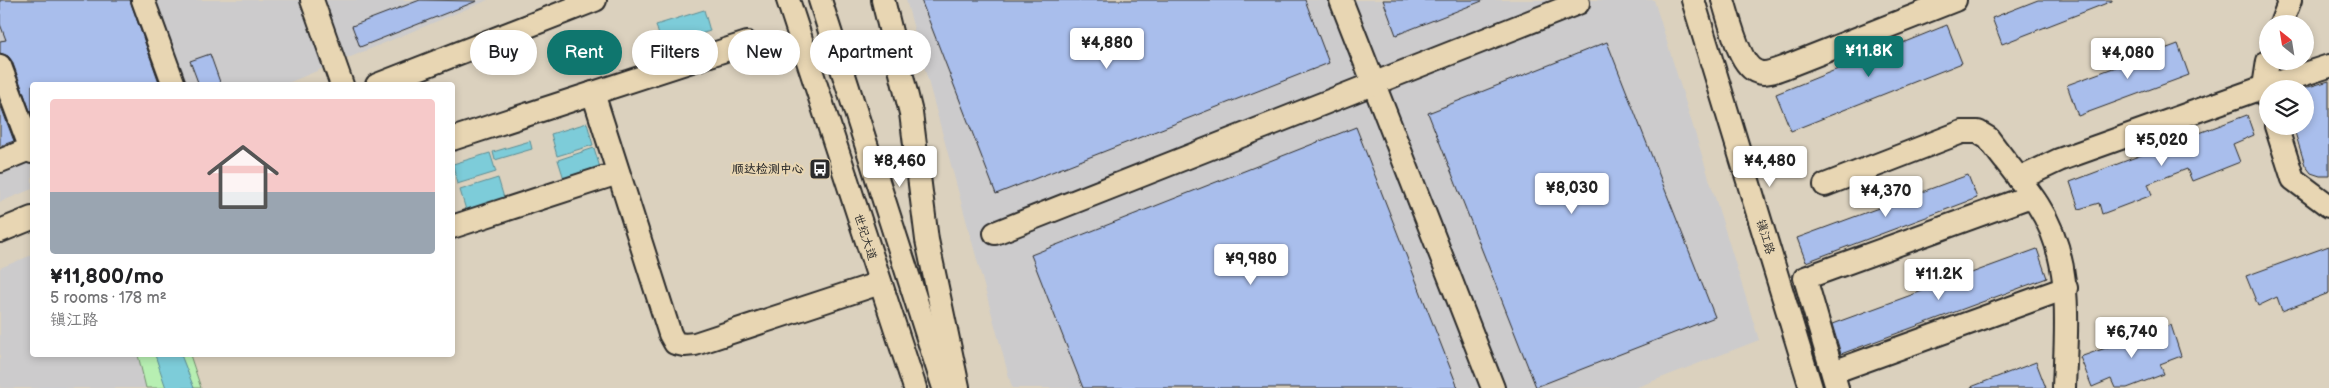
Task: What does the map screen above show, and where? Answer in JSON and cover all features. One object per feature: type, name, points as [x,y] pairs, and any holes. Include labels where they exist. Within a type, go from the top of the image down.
[{"type":"street","points":[[143,0],[173,82]]},
{"type":"street","points":[[312,0],[341,82]]},
{"type":"street","points":[[384,82],[595,0]]},
{"type":"street","name":"世纪大道","points":[[788,0],[915,388]]},
{"type":"street","points":[[820,0],[944,388]]},
{"type":"street","points":[[883,0],[911,113],[927,240],[941,316],[958,388]]},
{"type":"street","points":[[1340,0],[1492,388]]},
{"type":"street","name":"镇江路","points":[[1693,0],[1811,388]]},
{"type":"street","points":[[1723,0],[1746,64],[1758,72],[1771,72],[1785,67],[1955,0]]},
{"type":"street","points":[[2284,15],[2290,0]]},
{"type":"street","points":[[995,233],[1578,3]]},
{"type":"street","points":[[455,138],[728,49]]},
{"type":"street","points":[[0,66],[30,145]]},
{"type":"street","points":[[2296,80],[2329,66]]},
{"type":"street","points":[[593,93],[670,334],[675,343],[684,345],[694,344],[880,283]]},
{"type":"street","points":[[2066,288],[1835,380],[1804,278],[2025,188],[2059,160],[2259,95]]},
{"type":"street","points":[[1825,185],[1962,132],[1978,132],[1988,138],[2025,188],[2054,237],[2063,263],[2066,288],[2064,388]]},
{"type":"street","points":[[2279,135],[2293,179],[2329,206]]},
{"type":"street","points":[[0,161],[30,151]]},
{"type":"street","points":[[455,226],[618,173]]},
{"type":"street","points":[[0,231],[30,219]]},
{"type":"shaded area","points":[[0,0],[488,0],[290,82],[30,82],[30,190],[0,202]]},
{"type":"shaded area","points":[[906,0],[1654,0],[1759,340],[1635,388],[1012,388],[926,75],[931,75],[931,30],[914,30]]},
{"type":"shaded area","points":[[30,256],[30,357],[138,357],[146,388],[0,388],[0,268]]},
{"type":"green space","points":[[138,357],[191,357],[201,388],[146,388]]},
{"type":"water","points":[[704,10],[710,30],[657,30],[656,25]]},
{"type":"water","points":[[587,123],[593,145],[557,156],[551,134]]},
{"type":"water","points":[[530,141],[532,149],[495,160],[493,152]]},
{"type":"water","points":[[594,148],[601,171],[565,182],[558,160]]},
{"type":"water","points":[[490,153],[496,172],[457,184],[455,163]]},
{"type":"water","points":[[498,178],[504,198],[466,210],[460,190]]},
{"type":"water","points":[[156,357],[182,357],[194,388],[166,388]]},
{"type":"building","points":[[0,0],[130,0],[159,82],[30,82],[30,110],[12,61],[8,56],[0,53],[0,41],[6,40],[0,24]]},
{"type":"building","points":[[420,0],[477,1],[360,47],[352,26]]},
{"type":"building","points":[[921,0],[1305,0],[1329,63],[996,194]]},
{"type":"building","points":[[1383,0],[1482,0],[1482,1],[1396,35]]},
{"type":"building","points":[[2038,0],[2112,1],[2002,44],[1992,18]]},
{"type":"building","points":[[1947,25],[1962,63],[1791,131],[1776,94]]},
{"type":"building","points":[[1607,42],[1715,317],[1536,387],[1428,113]]},
{"type":"building","points":[[2178,44],[2189,75],[2078,116],[2067,85]]},
{"type":"building","points":[[210,54],[220,82],[198,82],[190,61]]},
{"type":"building","points":[[2329,81],[2329,176],[2311,173],[2305,165],[2296,135],[2314,135],[2314,85]]},
{"type":"building","points":[[0,104],[14,141],[0,146]]},
{"type":"building","points":[[2247,115],[2254,135],[2233,144],[2240,162],[2192,181],[2187,169],[2148,184],[2152,195],[2102,214],[2099,203],[2079,209],[2070,182]]},
{"type":"building","points":[[1356,127],[1458,388],[1083,388],[1031,255]]},
{"type":"building","points":[[1968,175],[1977,198],[1806,262],[1797,238]]},
{"type":"building","points":[[2329,246],[2329,293],[2282,311],[2277,297],[2258,306],[2246,276]]},
{"type":"building","points":[[2037,249],[2047,278],[1841,354],[1832,324]]},
{"type":"building","points":[[2171,325],[2181,356],[2160,364],[2164,374],[2127,388],[2115,388],[2111,379],[2092,387],[2080,357]]},
{"type":"building","points":[[2036,362],[2046,388],[1971,388],[1971,387]]},
{"type":"place","name":"顺达检测中心","points":[[820,169]]}]
